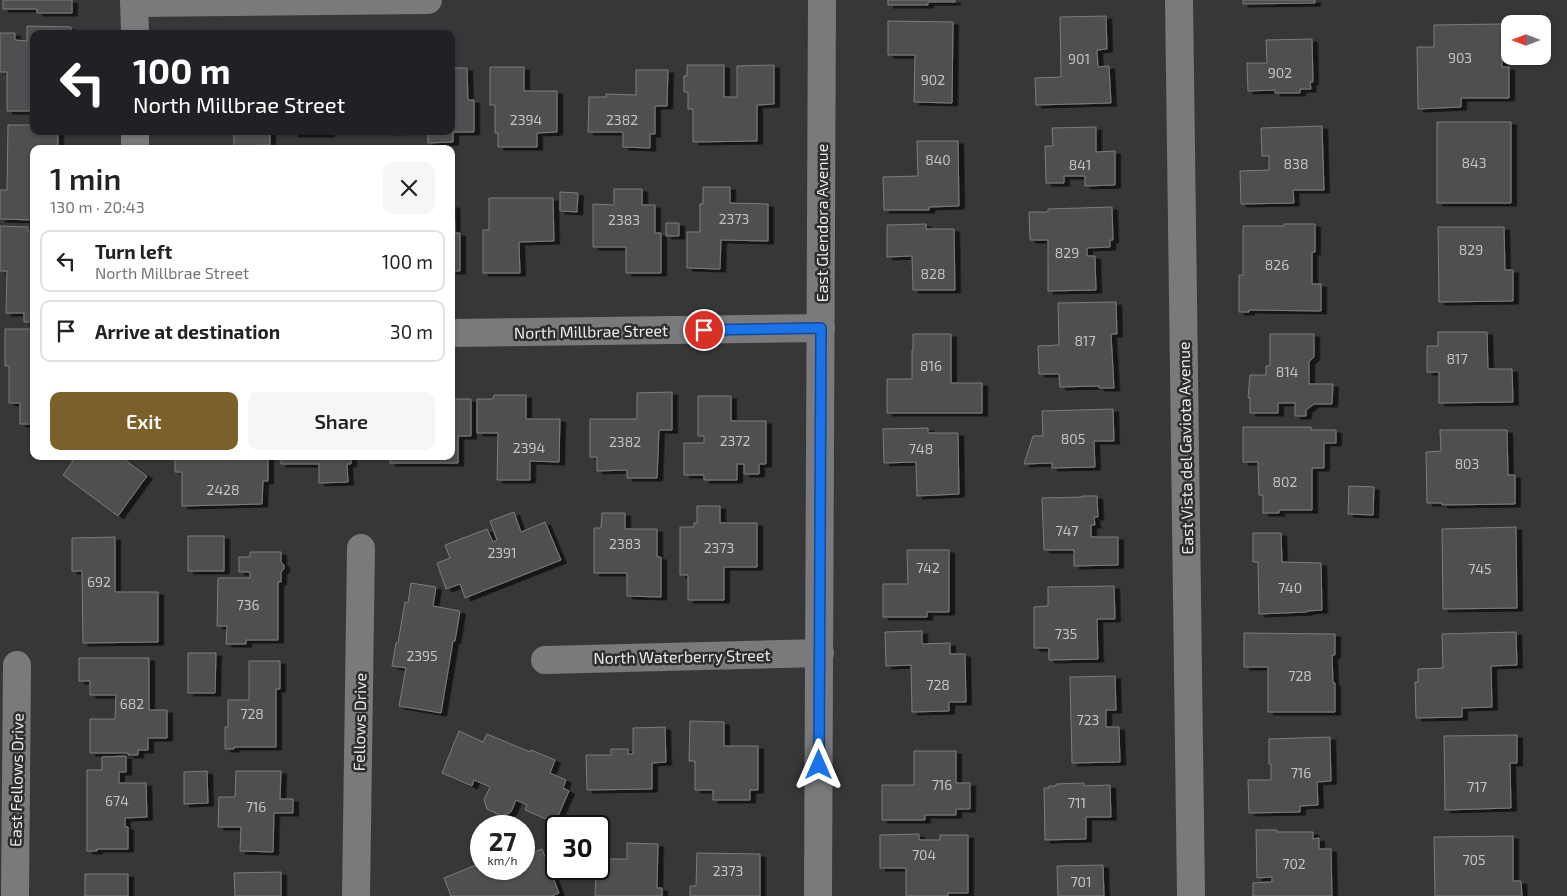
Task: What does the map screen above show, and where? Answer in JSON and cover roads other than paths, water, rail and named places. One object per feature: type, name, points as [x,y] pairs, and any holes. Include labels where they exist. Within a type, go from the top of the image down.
[{"type":"street","points":[[135,30],[134,1],[428,0]]},
{"type":"street","name":"East Glendora Avenue","points":[[818,896],[822,0]]},
{"type":"street","name":"East Vista del Gaviota Avenue","points":[[1179,0],[1191,896]]},
{"type":"street","name":"North Millbrae Street","points":[[455,333],[821,328]]},
{"type":"street","name":"Fellows Drive","points":[[356,896],[361,548]]},
{"type":"street","name":"North Waterberry Street","points":[[545,660],[820,653]]},
{"type":"street","name":"East Fellows Drive","points":[[15,896],[17,665]]}]
